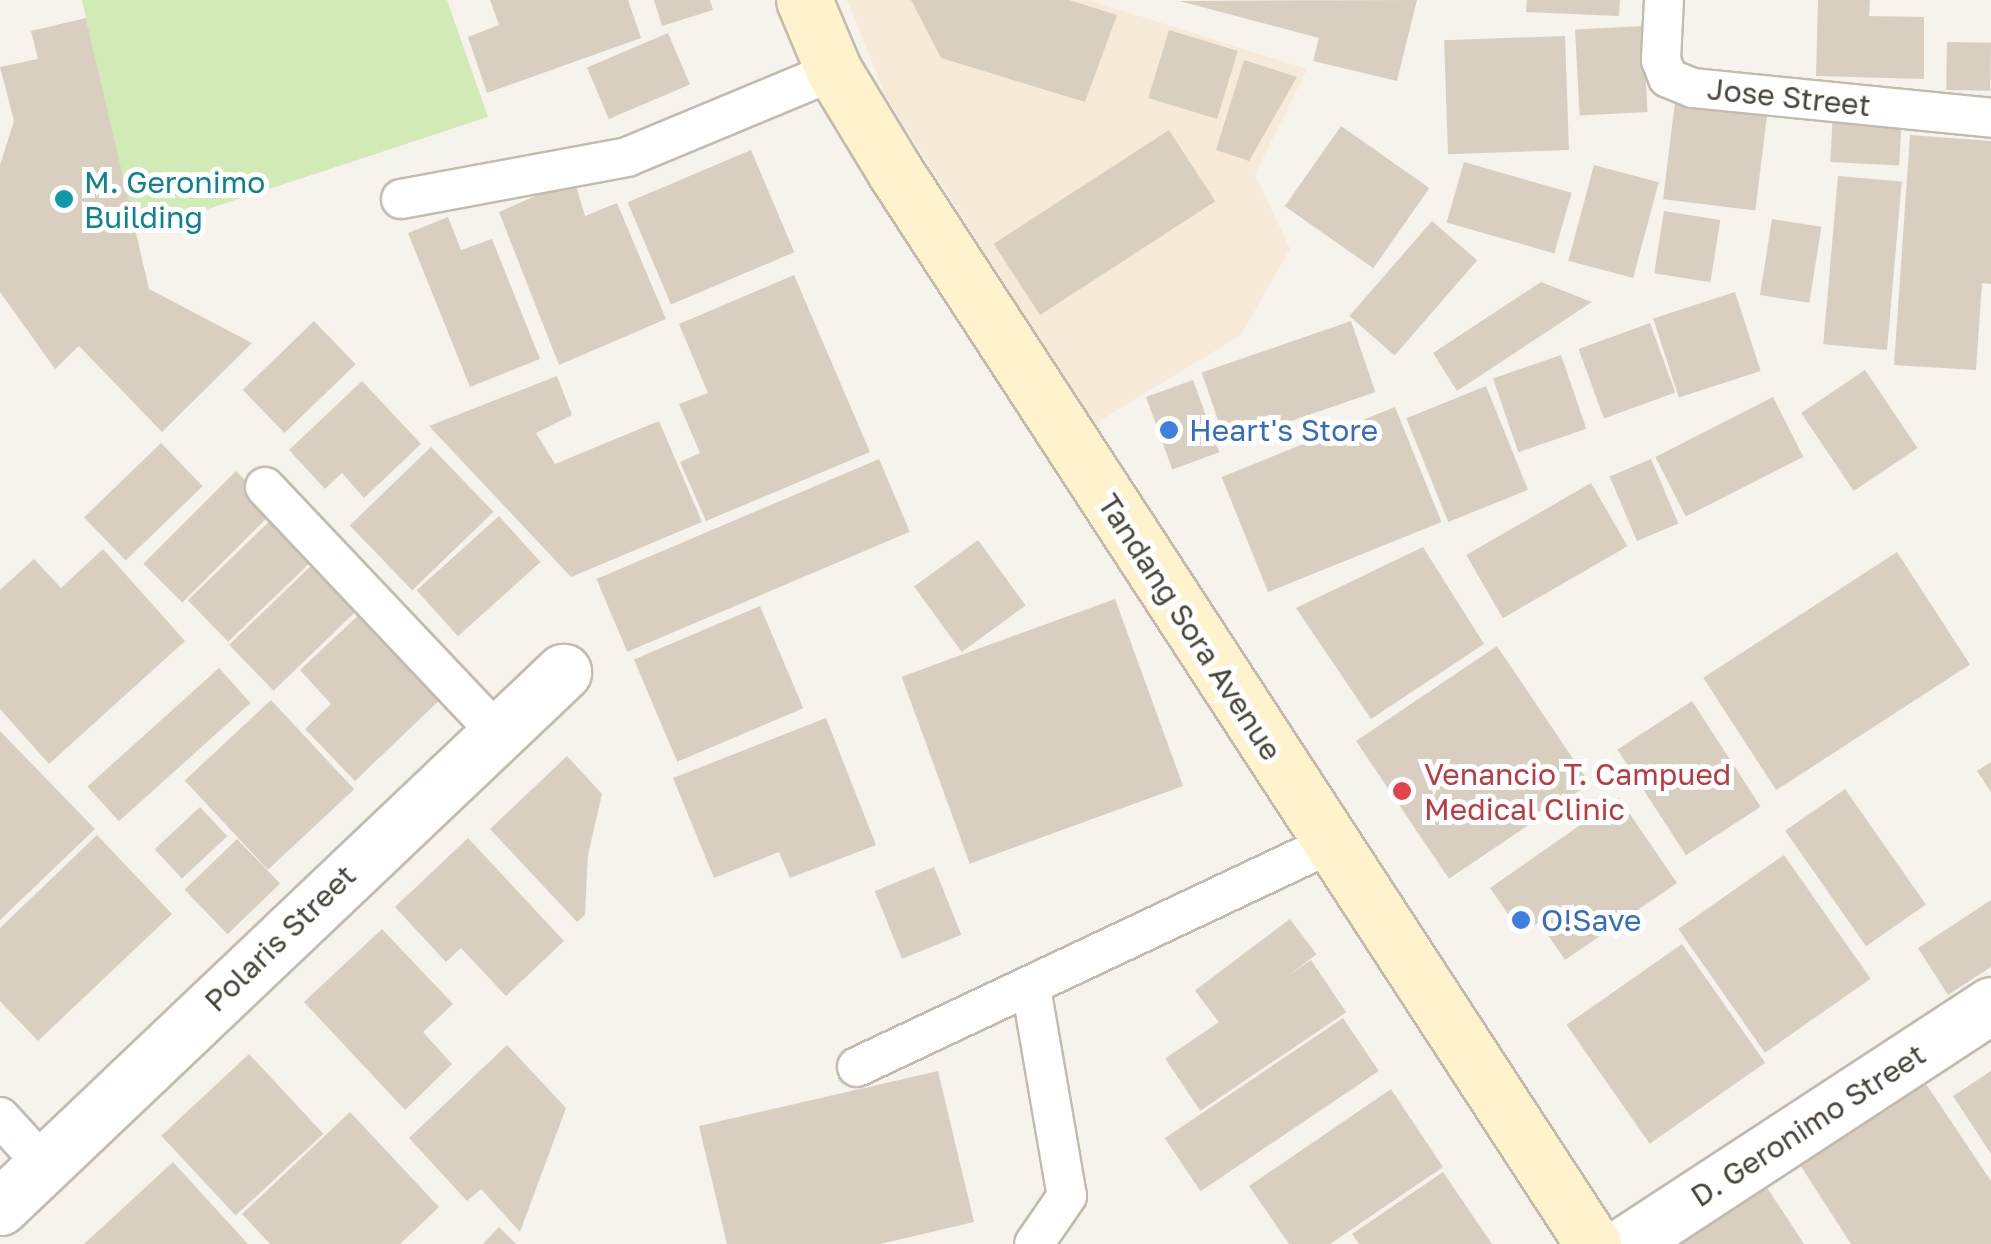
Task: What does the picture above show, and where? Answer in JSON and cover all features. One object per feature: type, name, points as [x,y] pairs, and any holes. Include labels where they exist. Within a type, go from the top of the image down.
[{"type":"main road","name":"Tandang Sora Avenue","points":[[804,0],[834,71],[1039,399],[1593,1244]]},
{"type":"street","name":"Polaris Street","points":[[0,1207],[496,730],[563,672]]},
{"type":"street","name":"D. Geronimo Street","points":[[1626,1244],[1991,1005]]},
{"type":"lane","name":"Jose Street","points":[[1664,0],[1661,60],[1668,78],[1693,88],[1991,118]]},
{"type":"lane","points":[[400,199],[628,156],[834,71]]},
{"type":"lane","points":[[265,487],[496,730]]},
{"type":"lane","points":[[857,1068],[1332,842]]},
{"type":"lane","points":[[1031,988],[1067,1196],[1034,1244]]},
{"type":"lane","points":[[0,1117],[44,1164]]},
{"type":"shaded area","points":[[847,0],[1089,0],[1307,69],[1255,174],[1290,249],[1241,335],[1093,425],[886,97]]},
{"type":"green space","points":[[82,0],[447,0],[488,117],[135,233]]},
{"type":"building","points":[[490,0],[628,0],[641,38],[487,93],[468,37],[499,25]]},
{"type":"building","points":[[654,0],[710,0],[713,10],[662,26]]},
{"type":"building","points":[[911,0],[1069,0],[1117,15],[1085,102],[941,58]]},
{"type":"building","points":[[1417,0],[1397,81],[1313,61],[1319,38],[1179,1]]},
{"type":"building","points":[[1527,0],[1620,0],[1619,16],[1526,12]]},
{"type":"building","points":[[1818,0],[1870,0],[1869,16],[1924,17],[1924,79],[1816,76]]},
{"type":"building","name":"M. Geronimo Building","points":[[86,18],[149,289],[252,343],[162,432],[79,346],[55,369],[0,292],[0,165],[14,121],[0,67],[38,59],[31,31]]},
{"type":"building","points":[[1643,26],[1648,112],[1580,115],[1575,30]]},
{"type":"building","points":[[1169,30],[1238,51],[1217,119],[1148,98]]},
{"type":"building","points":[[668,33],[690,85],[609,119],[587,67]]},
{"type":"building","points":[[1565,36],[1569,150],[1448,154],[1444,40]]},
{"type":"building","points":[[1947,42],[1991,43],[1990,91],[1946,90]]},
{"type":"building","points":[[1244,60],[1297,77],[1249,161],[1216,150]]},
{"type":"building","points":[[1675,102],[1767,113],[1755,211],[1663,199]]},
{"type":"building","points":[[1833,111],[1902,115],[1899,166],[1830,162]]},
{"type":"building","points":[[1341,126],[1429,188],[1373,268],[1285,206]]},
{"type":"building","points":[[1169,130],[1215,201],[1040,315],[994,244]]},
{"type":"building","points":[[1910,135],[1991,141],[1991,284],[1982,283],[1976,370],[1894,365]]},
{"type":"building","points":[[751,150],[794,252],[671,305],[628,202]]},
{"type":"building","points":[[1464,162],[1572,193],[1554,253],[1447,223]]},
{"type":"building","points":[[1594,165],[1659,182],[1633,278],[1568,261]]},
{"type":"building","points":[[1838,176],[1902,182],[1887,350],[1823,344]]},
{"type":"building","points":[[574,179],[585,216],[617,203],[666,319],[559,365],[499,212]]},
{"type":"building","points":[[1664,211],[1720,220],[1710,282],[1654,273]]},
{"type":"building","points":[[448,217],[461,250],[492,239],[540,359],[470,387],[408,233]]},
{"type":"building","points":[[1772,219],[1821,227],[1809,303],[1760,295]]},
{"type":"building","points":[[1432,221],[1477,260],[1395,355],[1349,316]]},
{"type":"building","points":[[794,275],[870,452],[706,521],[680,462],[700,453],[679,404],[708,393],[679,324]]},
{"type":"building","points":[[1541,282],[1592,302],[1457,391],[1433,353]]},
{"type":"building","points":[[1735,292],[1761,371],[1679,398],[1653,319]]},
{"type":"building","points":[[314,321],[356,364],[284,433],[243,390]]},
{"type":"building","points":[[1351,321],[1375,392],[1226,443],[1202,372]]},
{"type":"building","points":[[1650,323],[1675,393],[1604,419],[1579,349]]},
{"type":"building","points":[[1561,355],[1586,429],[1518,452],[1493,378]]},
{"type":"building","points":[[1865,370],[1918,448],[1854,491],[1801,413]]},
{"type":"building","points":[[557,376],[572,415],[536,433],[555,464],[659,421],[702,522],[571,577],[429,426]]},
{"type":"building","points":[[1193,380],[1219,452],[1172,469],[1146,397]]},
{"type":"building","points":[[362,381],[421,444],[364,498],[342,473],[325,489],[289,450]]},
{"type":"building","points":[[1486,386],[1528,490],[1448,522],[1406,418]]},
{"type":"building","points":[[1773,397],[1803,457],[1686,517],[1655,457]]},
{"type":"building","points":[[1395,407],[1441,522],[1268,592],[1222,477]]},
{"type":"building","points":[[161,443],[203,486],[126,560],[84,517]]},
{"type":"building","points":[[431,447],[494,512],[412,590],[350,525]]},
{"type":"building","points":[[879,459],[910,532],[627,652],[596,579]]},
{"type":"building","points":[[1651,459],[1678,523],[1637,541],[1610,477]]},
{"type":"building","points":[[236,471],[275,510],[182,603],[143,564]]},
{"type":"building","points":[[1591,483],[1628,546],[1503,618],[1466,555]]},
{"type":"building","points":[[277,514],[317,556],[228,642],[188,600]]},
{"type":"building","points":[[499,516],[540,562],[458,636],[417,590]]},
{"type":"building","points":[[978,540],[1026,606],[962,652],[914,586]]},
{"type":"building","points":[[1423,547],[1484,644],[1371,719],[1296,608]]},
{"type":"building","points":[[103,549],[185,641],[49,764],[0,709],[0,590],[34,559],[61,588]]},
{"type":"building","points":[[1897,552],[1970,664],[1776,790],[1703,678]]},
{"type":"building","points":[[319,558],[363,604],[274,691],[229,645]]},
{"type":"building","points":[[1115,599],[1183,786],[970,864],[902,677]]},
{"type":"building","points":[[760,606],[803,708],[677,762],[634,660]]},
{"type":"building","points":[[365,609],[447,693],[355,781],[305,729],[331,704],[300,670]]},
{"type":"building","points":[[1497,646],[1590,784],[1449,879],[1356,741]]},
{"type":"building","points":[[219,668],[250,703],[119,821],[87,786]]},
{"type":"building","points":[[271,700],[354,789],[268,870],[185,780]]},
{"type":"building","points":[[1692,701],[1761,807],[1686,855],[1617,749]]},
{"type":"building","points":[[826,718],[876,845],[790,878],[779,852],[714,878],[673,778]]},
{"type":"building","points":[[0,731],[95,829],[0,920]]},
{"type":"building","points":[[567,756],[602,794],[588,855],[585,915],[577,922],[490,829]]},
{"type":"building","points":[[1991,762],[1991,792],[1977,771]]},
{"type":"building","points":[[1845,789],[1926,905],[1866,946],[1785,831]]},
{"type":"building","points":[[1619,798],[1677,883],[1565,960],[1539,922],[1522,934],[1490,888]]},
{"type":"building","points":[[200,807],[227,836],[182,879],[155,849]]},
{"type":"building","points":[[97,835],[172,914],[38,1041],[0,1001],[0,928]]},
{"type":"building","points":[[468,838],[564,941],[506,996],[461,948],[446,962],[395,907]]},
{"type":"building","points":[[237,839],[280,884],[228,934],[184,890]]},
{"type":"building","points":[[1784,855],[1871,979],[1765,1053],[1678,929]]},
{"type":"building","points":[[934,867],[961,935],[902,959],[875,891]]},
{"type":"building","points":[[1991,900],[1991,967],[1948,995],[1918,948]]},
{"type":"building","points":[[1290,919],[1316,954],[1221,1026],[1195,991]]},
{"type":"building","points":[[382,929],[453,1004],[423,1032],[452,1064],[405,1110],[304,1002]]},
{"type":"building","points":[[1682,944],[1765,1063],[1650,1144],[1566,1025]]},
{"type":"building","points":[[1311,960],[1346,1012],[1200,1111],[1165,1058]]},
{"type":"building","points":[[1343,1018],[1379,1071],[1201,1191],[1165,1138]]},
{"type":"building","points":[[507,1045],[566,1108],[520,1232],[481,1189],[467,1201],[409,1138]]},
{"type":"building","points":[[249,1054],[323,1134],[236,1216],[161,1136]]},
{"type":"building","points":[[938,1071],[974,1222],[880,1244],[727,1244],[699,1126]]},
{"type":"building","points":[[1991,1071],[1991,1154],[1953,1096]]},
{"type":"building","points":[[1920,1075],[1991,1181],[1991,1244],[1851,1244],[1795,1157]]},
{"type":"building","points":[[1391,1089],[1443,1167],[1330,1244],[1289,1244],[1249,1186]]},
{"type":"building","points":[[350,1112],[439,1207],[400,1244],[270,1244],[242,1214]]},
{"type":"building","points":[[173,1162],[248,1244],[84,1244]]},
{"type":"building","points":[[1443,1172],[1492,1244],[1359,1244],[1352,1234]]},
{"type":"building","points":[[1764,1183],[1804,1244],[1675,1244]]},
{"type":"building","points":[[499,1227],[516,1244],[483,1244]]},
{"type":"place","name":"M. Geronimo Building","points":[[64,199]]},
{"type":"place","name":"Heart's Store","points":[[1169,430]]},
{"type":"place","name":"Venancio T. Campued Medical Clinic","points":[[1402,791]]},
{"type":"place","name":"O!Save","points":[[1521,920]]}]
